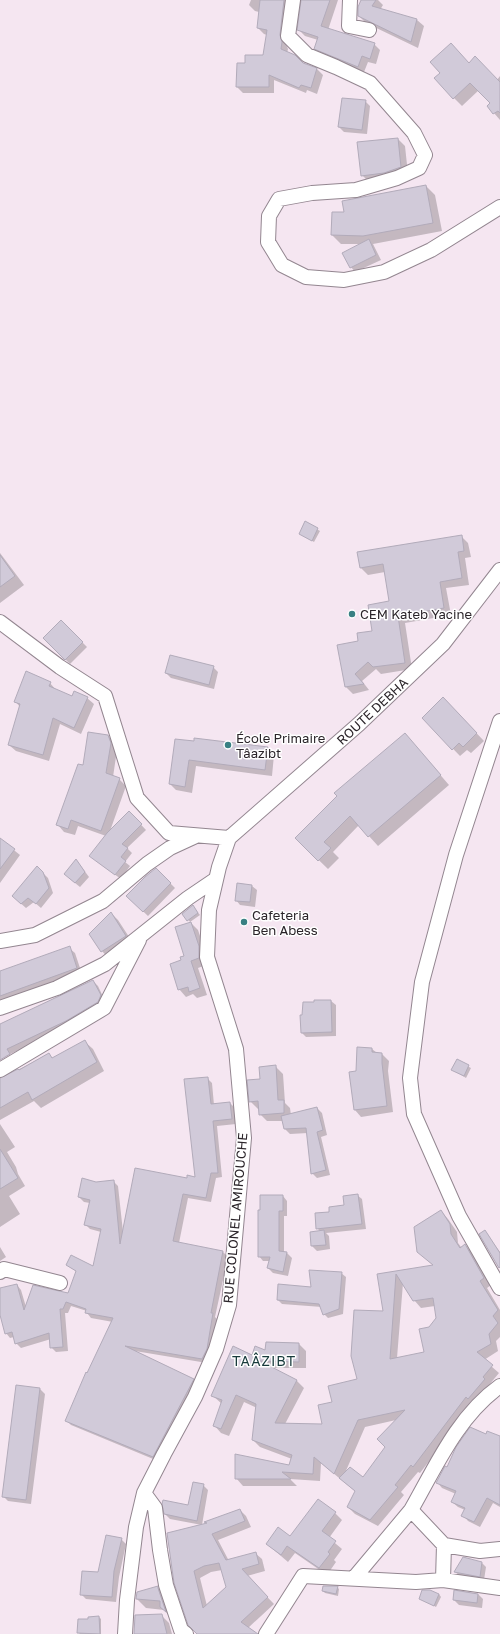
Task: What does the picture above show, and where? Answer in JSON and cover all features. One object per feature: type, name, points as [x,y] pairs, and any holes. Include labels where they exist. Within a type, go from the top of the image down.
[{"type":"street","points":[[293,0],[288,36],[307,55],[370,83],[414,133],[425,154],[419,168],[397,178],[356,190],[312,192],[279,199],[269,216],[268,242],[282,265],[306,277],[344,280],[384,272],[431,250],[500,207]]},
{"type":"street","points":[[350,0],[349,26],[369,30]]},
{"type":"street","name":"ROUTE DEBHA","points":[[229,838],[359,724],[443,644],[500,571]]},
{"type":"street","points":[[0,622],[60,667],[105,696],[137,798],[169,833],[229,838]]},
{"type":"street","points":[[500,721],[456,855],[422,982],[410,1078],[414,1114],[459,1216],[500,1288]]},
{"type":"street","points":[[0,941],[35,935],[103,901],[147,864],[170,848],[197,835]]},
{"type":"street","name":"RUE COLONEL AMIROUCHE","points":[[125,1634],[127,1600],[136,1527],[144,1493],[198,1391],[216,1349],[229,1305],[244,1138],[236,1049],[207,957],[209,910],[216,879],[229,838]]},
{"type":"street","points":[[0,1008],[57,988],[105,964],[188,898],[216,879]]},
{"type":"street","points":[[0,1070],[104,1008],[142,936]]},
{"type":"street","points":[[0,1272],[4,1270],[60,1283]]},
{"type":"street","points":[[354,1578],[411,1510],[453,1436],[488,1395],[500,1386]]},
{"type":"street","points":[[144,1493],[155,1508],[166,1585],[181,1630],[186,1634]]},
{"type":"street","points":[[411,1510],[444,1544],[480,1550],[500,1549]]},
{"type":"street","points":[[443,1580],[444,1544]]},
{"type":"street","points":[[266,1634],[304,1576],[416,1582],[443,1580],[500,1588]]},
{"type":"building","points":[[260,0],[284,0],[280,35],[282,42],[281,49],[295,55],[303,63],[317,68],[311,88],[301,85],[299,88],[269,75],[269,87],[236,87],[237,63],[245,63],[245,55],[263,55],[267,30],[257,28]]},
{"type":"building","points":[[301,0],[330,0],[321,26],[375,43],[370,59],[362,56],[358,67],[314,49],[318,37],[297,30]]},
{"type":"building","points":[[361,0],[376,0],[372,6],[417,19],[411,42],[358,16],[358,7]]},
{"type":"building","points":[[451,43],[469,63],[475,56],[500,82],[500,113],[498,111],[493,114],[487,106],[490,103],[470,83],[453,99],[434,78],[440,73],[430,62]]},
{"type":"building","points":[[342,98],[366,100],[362,130],[338,127]]},
{"type":"building","points":[[398,138],[401,167],[384,173],[361,176],[357,142]]},
{"type":"building","points":[[426,185],[433,223],[363,236],[331,235],[332,212],[344,212],[342,201]]},
{"type":"building","points":[[369,239],[376,255],[350,268],[342,253]]},
{"type":"building","points":[[305,521],[318,528],[312,541],[299,534]]},
{"type":"building","points":[[462,535],[464,551],[458,552],[462,578],[440,582],[444,608],[398,616],[405,663],[373,667],[368,662],[355,674],[364,684],[345,687],[337,645],[358,641],[357,633],[372,631],[368,605],[389,601],[383,564],[360,568],[357,552]]},
{"type":"building","points":[[0,555],[15,576],[0,587]]},
{"type":"building","points":[[61,620],[83,642],[65,660],[43,638]]},
{"type":"building","points":[[170,655],[214,666],[209,685],[165,673]]},
{"type":"building","points":[[26,671],[51,682],[49,686],[72,696],[74,691],[88,697],[74,728],[53,718],[43,755],[8,745],[20,704],[14,702]]},
{"type":"building","points":[[443,697],[477,733],[463,747],[459,743],[452,750],[422,718]]},
{"type":"building","points":[[88,732],[108,735],[111,743],[106,773],[120,778],[101,831],[71,820],[68,829],[56,825],[78,764],[83,765]]},
{"type":"building","points":[[405,733],[441,775],[368,837],[350,816],[324,842],[331,848],[318,861],[295,838],[337,796],[334,793]]},
{"type":"building","points":[[194,738],[268,747],[265,770],[189,760],[185,787],[169,784],[175,739],[194,741]]},
{"type":"building","points":[[129,811],[142,824],[122,844],[128,848],[121,857],[126,861],[115,875],[89,856],[107,833]]},
{"type":"building","points":[[0,838],[15,849],[0,869]]},
{"type":"building","points":[[76,859],[85,872],[75,883],[64,874]]},
{"type":"building","points":[[37,866],[43,872],[49,888],[36,904],[28,898],[21,904],[12,896]]},
{"type":"building","points":[[156,868],[171,883],[143,912],[126,896]]},
{"type":"building","points":[[237,883],[252,885],[250,902],[235,901]]},
{"type":"building","points":[[193,905],[198,913],[187,921],[182,914]]},
{"type":"building","points":[[111,912],[126,936],[101,952],[89,934]]},
{"type":"building","points":[[191,922],[199,946],[199,958],[191,961],[200,988],[189,992],[188,987],[178,990],[170,964],[181,960],[180,957],[184,956],[175,927]]},
{"type":"building","points":[[70,946],[77,968],[0,996],[0,971]]},
{"type":"building","points":[[93,980],[101,995],[98,1002],[66,1021],[7,1049],[10,1054],[0,1060],[0,1024]]},
{"type":"building","points":[[314,1000],[331,1000],[332,1032],[301,1033],[300,1015],[302,1015],[303,1002],[314,1002]]},
{"type":"building","points":[[85,1040],[97,1062],[32,1100],[28,1092],[0,1108],[0,1078],[18,1069],[19,1070],[49,1053],[52,1058]]},
{"type":"building","points":[[357,1047],[372,1048],[372,1052],[382,1053],[387,1106],[354,1110],[349,1072],[356,1071]]},
{"type":"building","points":[[457,1059],[469,1065],[464,1076],[451,1070]]},
{"type":"building","points":[[276,1065],[278,1100],[284,1100],[284,1113],[259,1115],[258,1101],[249,1102],[247,1080],[260,1079],[259,1067]]},
{"type":"building","points":[[208,1077],[211,1104],[230,1102],[232,1119],[213,1121],[218,1173],[211,1173],[206,1198],[183,1194],[173,1241],[223,1251],[211,1313],[213,1313],[207,1349],[202,1359],[125,1346],[194,1379],[153,1457],[65,1421],[86,1372],[87,1373],[113,1318],[85,1313],[86,1309],[66,1302],[63,1309],[60,1309],[63,1347],[50,1348],[49,1333],[15,1344],[12,1332],[5,1334],[0,1315],[0,1288],[17,1284],[24,1310],[33,1285],[68,1293],[76,1271],[66,1265],[71,1255],[93,1266],[101,1229],[84,1225],[90,1200],[78,1197],[82,1178],[96,1182],[114,1180],[120,1244],[135,1168],[187,1178],[187,1175],[195,1177],[184,1079]]},
{"type":"building","points":[[317,1107],[323,1130],[317,1132],[326,1170],[311,1174],[306,1128],[284,1129],[281,1116]]},
{"type":"building","points":[[0,1149],[18,1178],[0,1189]]},
{"type":"building","points":[[358,1194],[362,1224],[316,1229],[315,1213],[329,1212],[329,1207],[344,1205],[343,1196]]},
{"type":"building","points":[[260,1195],[283,1195],[283,1211],[279,1211],[279,1251],[287,1252],[283,1272],[267,1268],[270,1257],[258,1257],[258,1210],[260,1210]]},
{"type":"building","points":[[441,1210],[450,1224],[451,1234],[460,1248],[465,1244],[484,1278],[480,1281],[498,1310],[493,1316],[498,1323],[489,1334],[491,1344],[477,1352],[493,1365],[483,1377],[485,1379],[468,1399],[466,1397],[413,1467],[411,1465],[395,1485],[398,1487],[370,1520],[347,1507],[355,1491],[339,1478],[350,1467],[363,1477],[385,1447],[377,1439],[405,1410],[358,1420],[334,1474],[314,1457],[313,1474],[282,1472],[291,1479],[235,1479],[235,1454],[289,1465],[292,1455],[252,1440],[256,1404],[236,1395],[221,1429],[213,1426],[222,1400],[211,1396],[233,1346],[252,1355],[255,1346],[265,1350],[266,1342],[299,1343],[299,1362],[260,1361],[297,1380],[275,1423],[322,1424],[318,1405],[332,1402],[328,1386],[357,1379],[351,1356],[354,1310],[383,1311],[377,1274],[433,1265],[417,1252],[414,1227]],"holes":[[[396,1274],[413,1301],[433,1298],[436,1318],[429,1327],[419,1329],[424,1352],[390,1359]]]},
{"type":"building","points":[[324,1230],[326,1245],[311,1246],[310,1232]]},
{"type":"building","points":[[485,1230],[500,1253],[499,1268],[479,1234]]},
{"type":"building","points":[[309,1270],[342,1272],[339,1309],[323,1315],[319,1304],[277,1300],[278,1284],[311,1287]]},
{"type":"building","points":[[16,1385],[40,1388],[26,1500],[2,1497]]},
{"type":"building","points":[[470,1427],[486,1434],[487,1431],[500,1436],[500,1505],[487,1498],[474,1522],[461,1516],[465,1508],[451,1502],[456,1491],[436,1483],[445,1466],[447,1467],[456,1447]]},
{"type":"building","points":[[193,1482],[204,1484],[197,1521],[164,1514],[162,1504],[163,1500],[188,1505]]},
{"type":"building","points":[[318,1499],[336,1512],[322,1531],[336,1541],[328,1552],[330,1554],[319,1568],[287,1546],[281,1555],[266,1544],[278,1527],[290,1536]]},
{"type":"building","points":[[240,1509],[245,1521],[212,1534],[226,1560],[256,1552],[259,1564],[242,1569],[268,1597],[241,1622],[258,1634],[197,1634],[188,1625],[174,1583],[167,1533],[207,1523],[204,1522]],"holes":[[[219,1563],[226,1587],[203,1608],[194,1571],[204,1566]]]},
{"type":"building","points":[[106,1535],[122,1538],[114,1571],[112,1597],[80,1595],[82,1571],[98,1572]]},
{"type":"building","points":[[463,1557],[482,1562],[480,1577],[454,1572]]},
{"type":"building","points":[[158,1586],[166,1612],[160,1607],[160,1601],[136,1599],[137,1592]]},
{"type":"building","points":[[323,1586],[338,1586],[336,1594],[322,1591]]},
{"type":"building","points":[[422,1590],[430,1590],[439,1594],[434,1606],[419,1599]]},
{"type":"building","points":[[454,1590],[478,1594],[477,1603],[453,1600]]},
{"type":"building","points":[[162,1614],[167,1634],[134,1634],[135,1615]]},
{"type":"building","points":[[99,1616],[100,1634],[77,1633],[78,1619],[88,1619],[88,1617]]},
{"type":"place","name":"CEM Kateb Yacine","points":[[352,614]]},
{"type":"place","name":"École Primaire Tâazibt","points":[[228,745]]},
{"type":"place","name":"Cafeteria Ben Abess","points":[[244,922]]},
{"type":"district","name":"TAÂZIBT","points":[[264,1360]]}]
